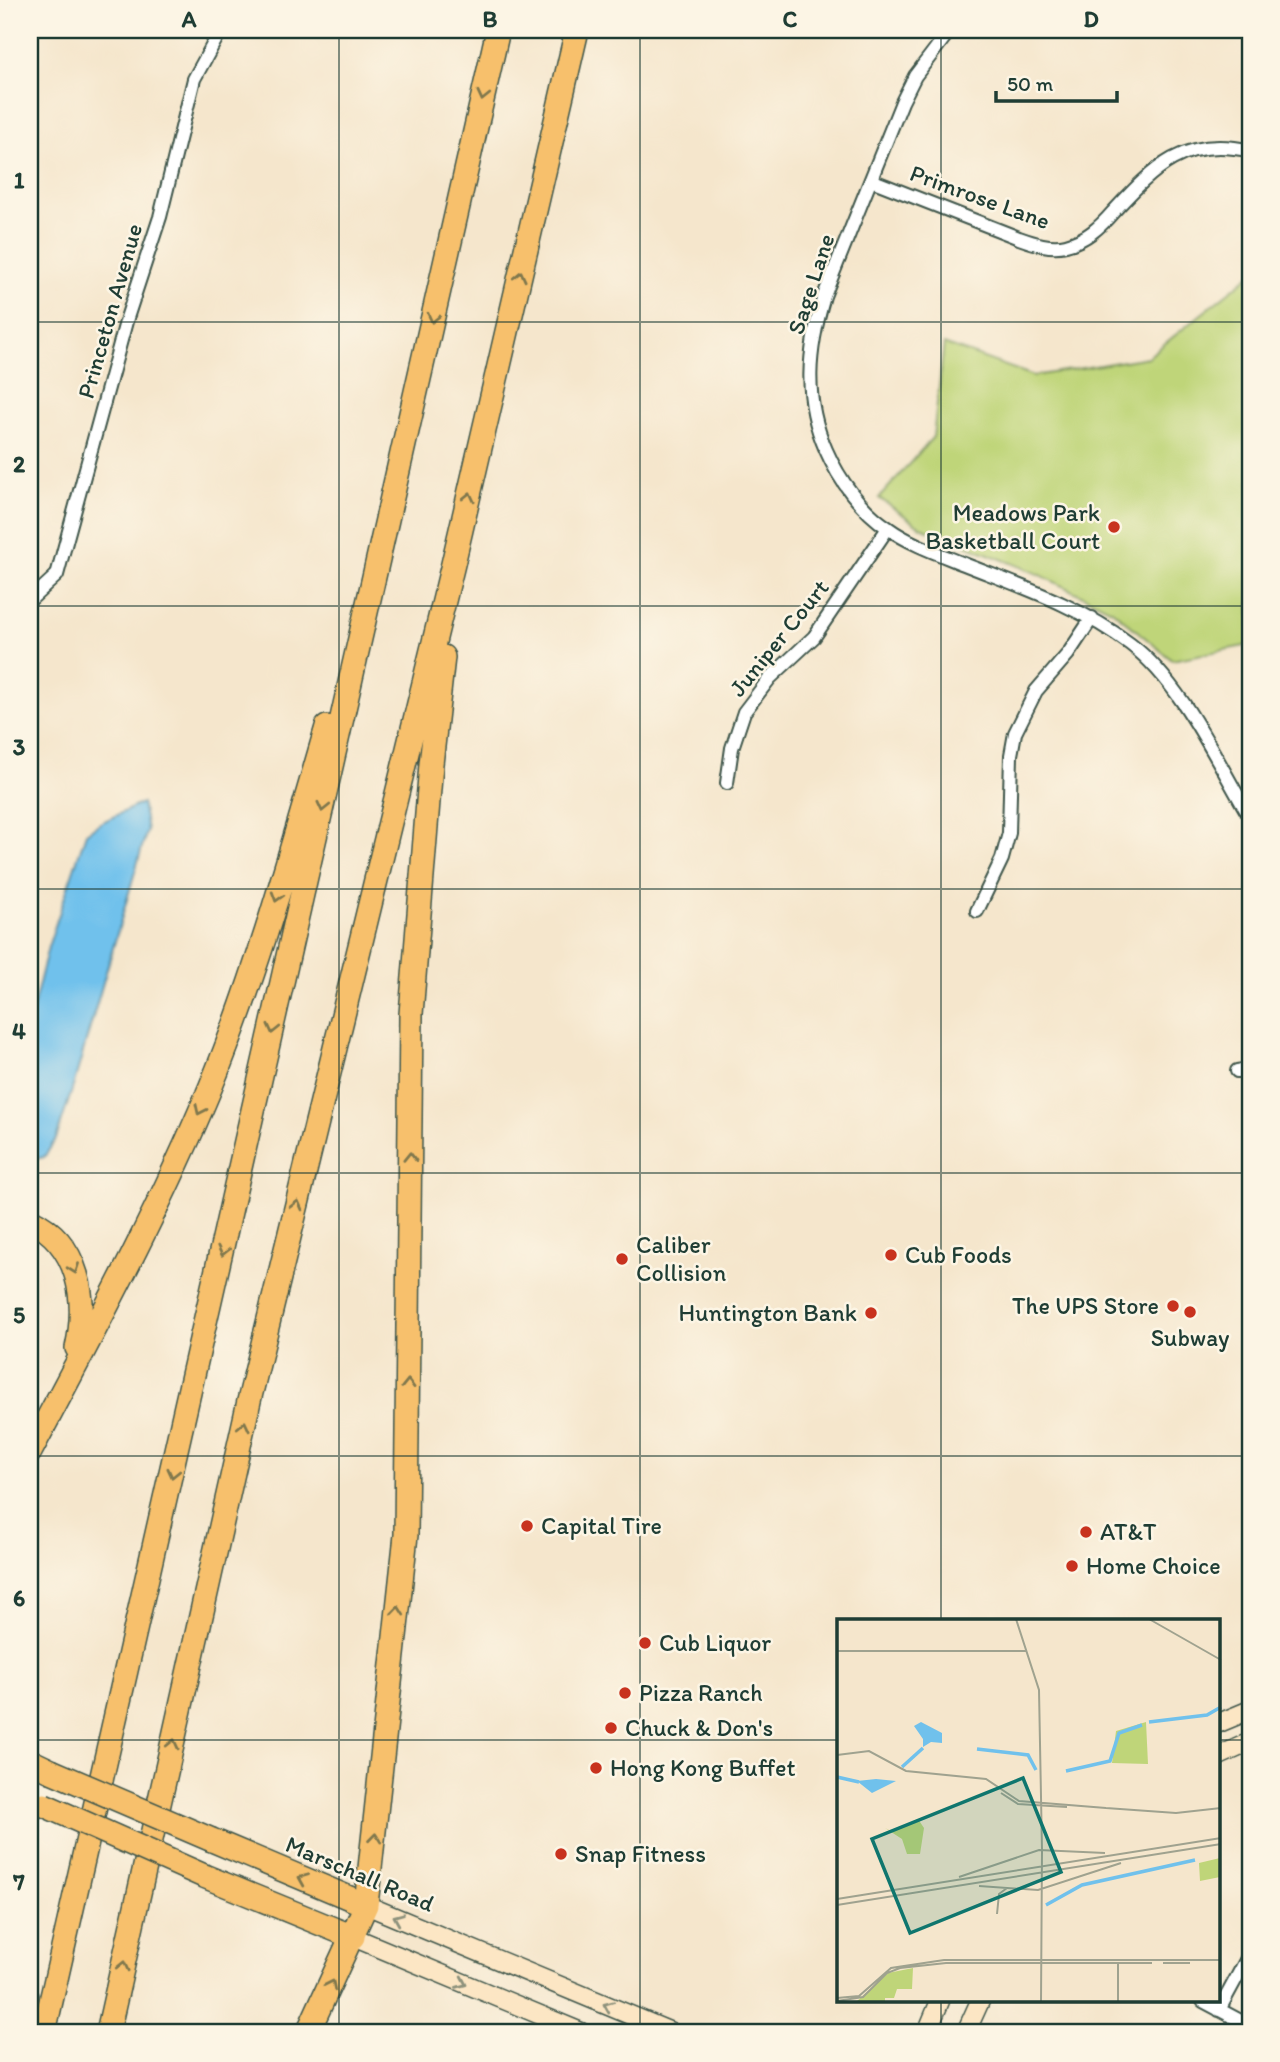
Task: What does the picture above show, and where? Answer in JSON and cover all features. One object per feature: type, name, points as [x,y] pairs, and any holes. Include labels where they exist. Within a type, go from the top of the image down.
[{"type":"highway","points":[[44,2032],[498,30]]},
{"type":"highway","points":[[108,2032],[249,1401],[453,564],[577,30]]},
{"type":"highway","points":[[30,1452],[69,1378],[211,1085],[276,902],[392,502]]},
{"type":"highway","points":[[308,2032],[354,1937],[366,1905],[406,1535],[411,1013],[431,764],[453,564]]},
{"type":"highway","points":[[30,1220],[41,1225],[63,1246],[75,1267],[82,1320],[69,1378]]},
{"type":"highway","name":"Marschall Road","points":[[30,1761],[366,1905]]},
{"type":"highway","points":[[37,1802],[204,1876],[354,1937]]},
{"type":"main road","points":[[1220,1724],[1250,1710]]},
{"type":"main road","points":[[1220,1756],[1250,1742]]},
{"type":"main road","name":"Marschall Road","points":[[366,1905],[671,2032]]},
{"type":"main road","points":[[354,1937],[581,2032]]},
{"type":"main road","points":[[927,2032],[940,2002]]},
{"type":"main road","points":[[966,2032],[979,2002]]},
{"type":"street","name":"Princeton Avenue","points":[[31,599],[57,575],[127,318],[160,217],[194,79],[221,30]]},
{"type":"street","name":"Sage Lane","points":[[950,30],[915,76],[821,306],[810,353],[808,378],[811,409],[832,465],[864,508],[888,528],[921,546],[1092,618],[1133,647],[1170,686],[1250,817]]},
{"type":"street","name":"Primrose Lane","points":[[871,180],[1019,238],[1041,245],[1063,246],[1082,240],[1098,229],[1148,174],[1165,161],[1203,148],[1250,151]]},
{"type":"street","name":"Juniper Court","points":[[727,783],[732,748],[744,712],[770,678],[814,637],[888,528]]},
{"type":"street","points":[[977,911],[1002,859],[1009,833],[1011,755],[1015,733],[1036,691],[1068,654],[1092,618]]},
{"type":"street","points":[[1237,1071],[1250,1069]]},
{"type":"street","points":[[1219,2010],[1250,1953]]},
{"type":"street","points":[[1205,2002],[1250,2026]]},
{"type":"green space","points":[[1250,275],[1250,645],[1172,660],[1112,610],[1036,573],[921,527],[879,498],[933,437],[944,344],[1034,376],[1148,357]]},
{"type":"water","points":[[142,803],[147,830],[72,1090],[56,1139],[44,1157],[30,1160],[30,1020],[48,947],[86,833],[100,823]]},
{"type":"place","name":"Meadows Park Basketball Court","points":[[1114,527]]},
{"type":"place","name":"Cub Foods","points":[[891,1255]]},
{"type":"place","name":"Caliber Collision","points":[[622,1259]]},
{"type":"place","name":"The UPS Store","points":[[1173,1306]]},
{"type":"place","name":"Subway","points":[[1190,1312]]},
{"type":"place","name":"Huntington Bank","points":[[871,1313]]},
{"type":"place","name":"Capital Tire","points":[[527,1526]]},
{"type":"place","name":"AT&T","points":[[1086,1532]]},
{"type":"place","name":"Home Choice","points":[[1072,1566]]},
{"type":"place","name":"Cub Liquor","points":[[645,1643]]},
{"type":"place","name":"Pizza Ranch","points":[[625,1693]]},
{"type":"place","name":"Chuck & Don's","points":[[611,1728]]},
{"type":"place","name":"Hong Kong Buffet","points":[[596,1768]]},
{"type":"place","name":"Snap Fitness","points":[[561,1854]]}]
